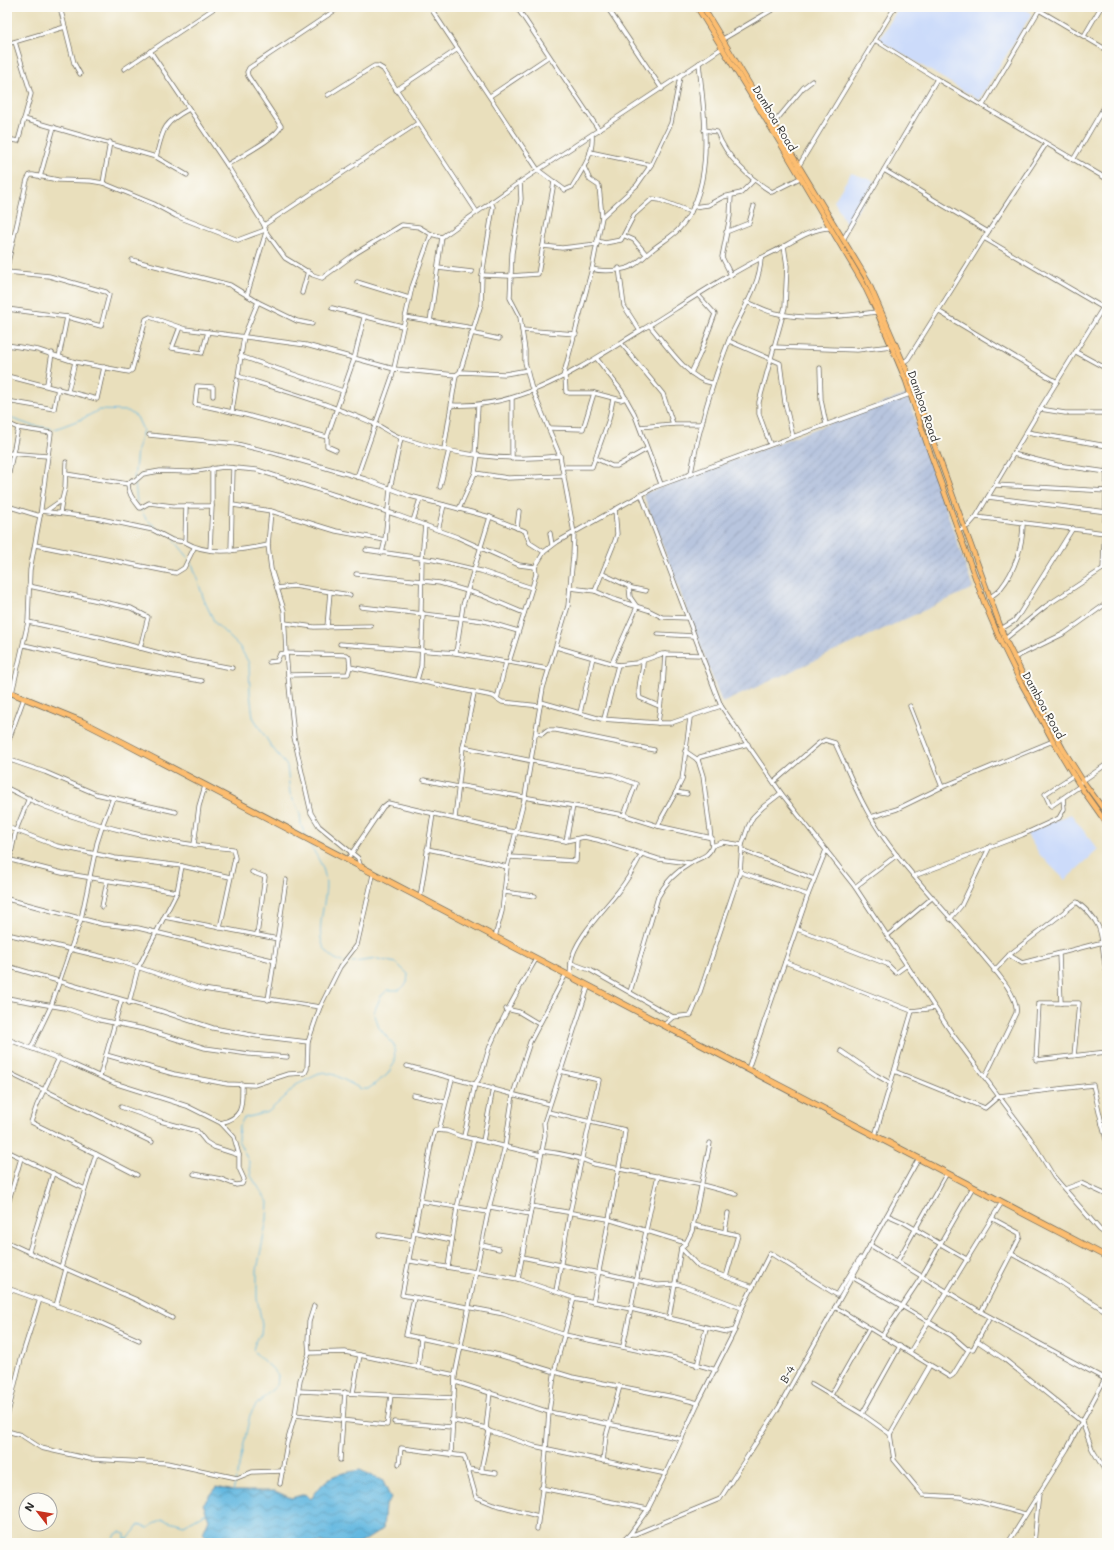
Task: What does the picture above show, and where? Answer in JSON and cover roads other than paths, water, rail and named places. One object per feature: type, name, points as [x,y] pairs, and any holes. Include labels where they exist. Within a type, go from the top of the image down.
[{"type":"highway","points":[[9,692],[83,722],[373,875],[568,975],[588,987],[664,1025],[1107,1257]]},
{"type":"main road","name":"Damboa Road","points":[[697,7],[798,168],[844,238],[867,279],[904,362],[918,407],[927,444],[958,531],[1001,642],[1020,681],[1053,741],[1074,776],[1107,824]]},
{"type":"main road","name":"Damboa Road","points":[[703,7],[774,123],[798,168],[800,178],[877,312],[892,346],[910,394],[918,407],[948,482],[1005,639],[1080,784],[1107,814]]},
{"type":"main road","points":[[942,485],[948,482]]},
{"type":"street","points":[[60,7],[74,63],[80,74]]},
{"type":"street","points":[[124,69],[216,7]]},
{"type":"street","points":[[227,165],[270,138],[279,130],[281,126],[248,76],[247,72],[249,68],[340,7]]},
{"type":"street","points":[[430,7],[538,170],[566,190],[572,188],[584,167],[590,152],[593,143],[592,135]]},
{"type":"street","points":[[607,7],[662,89]]},
{"type":"street","points":[[723,39],[777,7]]},
{"type":"street","points":[[798,168],[895,7]]},
{"type":"street","points":[[1084,36],[1101,7]]},
{"type":"street","points":[[518,9],[548,57],[599,130]]},
{"type":"street","points":[[983,105],[1040,9],[1107,50]]},
{"type":"street","points":[[7,44],[65,27]]},
{"type":"street","points":[[875,40],[937,79],[983,105],[1045,145],[1107,180]]},
{"type":"street","points":[[7,139],[18,141],[31,94],[15,42]]},
{"type":"street","points":[[430,322],[442,237],[520,182],[722,48]]},
{"type":"street","points":[[396,90],[458,50]]},
{"type":"street","points":[[150,51],[227,165],[264,225],[266,231],[285,258],[313,275],[322,278],[356,253],[402,225],[419,227],[431,234],[442,237]]},
{"type":"street","points":[[490,96],[548,57]]},
{"type":"street","points":[[592,269],[602,272],[631,267],[678,229],[693,208],[700,191],[703,176],[704,130],[699,63]]},
{"type":"street","points":[[328,95],[378,66],[383,69],[477,212]]},
{"type":"street","points":[[602,217],[637,185],[651,165],[671,123],[680,77]]},
{"type":"street","points":[[844,238],[937,79]]},
{"type":"street","points":[[774,123],[803,88],[812,81]]},
{"type":"street","points":[[1073,160],[1107,102]]},
{"type":"street","points":[[156,157],[161,136],[166,126],[172,119],[189,109]]},
{"type":"street","points":[[24,119],[110,142],[156,157],[187,175]]},
{"type":"street","points":[[264,225],[418,123]]},
{"type":"street","points":[[40,177],[54,127]]},
{"type":"street","points":[[704,130],[717,132],[726,152],[754,180],[772,192],[800,178]]},
{"type":"street","points":[[103,183],[110,142]]},
{"type":"street","points":[[904,362],[908,359],[984,238],[1045,145]]},
{"type":"street","points":[[590,152],[651,165]]},
{"type":"street","points":[[584,167],[590,180],[599,186],[602,217],[592,269],[564,377],[566,392],[594,393],[613,399],[626,398]]},
{"type":"street","points":[[884,170],[988,232]]},
{"type":"street","points":[[7,266],[27,180],[30,175],[103,183],[154,204],[176,216],[238,240],[266,231]]},
{"type":"street","points":[[693,208],[708,205],[723,197],[732,196],[744,191],[754,180]]},
{"type":"street","points":[[494,938],[504,892],[507,867],[525,796],[548,669],[568,606],[574,533],[560,456],[550,428],[531,386],[525,362],[526,350],[520,317],[510,298],[510,276],[521,199],[520,182]]},
{"type":"street","points":[[482,275],[510,276],[538,274],[554,182]]},
{"type":"street","points":[[731,275],[722,257],[730,216],[732,196]]},
{"type":"street","points":[[543,246],[562,248],[621,240],[625,236],[627,226],[634,215],[652,199],[660,200],[690,212]]},
{"type":"street","points":[[7,345],[52,353],[75,362],[130,371],[146,318],[150,317],[163,320],[180,327],[312,346],[394,368],[456,375],[460,372],[481,304],[482,275],[492,217],[491,202]]},
{"type":"street","points":[[726,232],[749,223],[754,206]]},
{"type":"street","points":[[452,405],[478,406],[512,398],[564,377],[597,359],[698,295],[761,258],[806,235],[830,228]]},
{"type":"street","points":[[247,295],[266,231]]},
{"type":"street","points":[[358,477],[394,368],[409,298],[431,234]]},
{"type":"street","points":[[625,236],[634,240],[646,254]]},
{"type":"street","points":[[984,238],[1107,310]]},
{"type":"street","points":[[770,444],[759,414],[759,402],[769,360],[783,314],[787,281],[784,246]]},
{"type":"street","points":[[691,473],[712,383],[756,282],[760,269],[761,258]]},
{"type":"street","points":[[132,260],[230,285],[258,302],[298,321],[312,324]]},
{"type":"street","points":[[438,268],[472,272]]},
{"type":"street","points":[[619,268],[624,306],[640,331]]},
{"type":"street","points":[[302,293],[308,271]]},
{"type":"street","points":[[7,272],[49,276],[108,293],[101,326],[67,317],[7,309]]},
{"type":"street","points":[[357,282],[409,298]]},
{"type":"street","points":[[691,373],[715,314],[698,295]]},
{"type":"street","points":[[958,531],[968,526],[976,517],[1026,432],[1107,301]]},
{"type":"street","points":[[258,302],[244,336],[238,376],[337,409],[376,424],[400,438],[444,449],[512,459],[560,456]]},
{"type":"street","points":[[746,302],[774,313],[800,317],[845,316],[877,312]]},
{"type":"street","points":[[332,308],[364,318],[402,326]]},
{"type":"street","points":[[938,311],[1057,382]]},
{"type":"street","points":[[59,357],[67,317]]},
{"type":"street","points":[[405,317],[472,331],[499,339]]},
{"type":"street","points":[[336,450],[327,446],[327,438],[354,358],[364,318]]},
{"type":"street","points":[[650,326],[691,373],[705,382],[712,383]]},
{"type":"street","points":[[180,327],[172,348],[184,351],[202,353],[208,332]]},
{"type":"street","points":[[522,330],[576,334]]},
{"type":"street","points":[[729,341],[781,364],[785,403],[793,437]]},
{"type":"street","points":[[621,343],[663,394],[673,424]]},
{"type":"street","points":[[773,347],[857,350],[892,346]]},
{"type":"street","points":[[1076,352],[1107,369]]},
{"type":"street","points":[[43,385],[47,384],[52,353]]},
{"type":"street","points":[[240,356],[343,390]]},
{"type":"street","points":[[597,359],[626,398],[640,427],[661,484]]},
{"type":"street","points":[[68,391],[75,362]]},
{"type":"street","points":[[7,376],[97,399],[104,367]]},
{"type":"street","points":[[820,368],[821,400],[826,424]]},
{"type":"street","points":[[460,372],[505,374],[528,370]]},
{"type":"street","points":[[444,449],[456,375]]},
{"type":"street","points":[[232,411],[237,380]]},
{"type":"street","points":[[213,396],[213,387],[197,386],[195,404],[232,411],[327,438]]},
{"type":"street","points":[[7,401],[54,409],[58,388]]},
{"type":"street","points":[[550,428],[583,429],[594,393]]},
{"type":"street","points":[[497,699],[507,662],[532,588],[536,574],[535,567],[544,552],[552,546],[661,484],[910,394]]},
{"type":"street","points":[[512,398],[512,459]]},
{"type":"street","points":[[562,467],[592,467],[609,419],[613,399]]},
{"type":"street","points":[[459,509],[475,473],[478,406]]},
{"type":"street","points":[[1040,409],[1064,413],[1107,413]]},
{"type":"street","points":[[7,423],[18,428],[50,432],[43,512]]},
{"type":"street","points":[[640,427],[673,424],[702,424]]},
{"type":"street","points":[[7,483],[18,428]]},
{"type":"street","points":[[1026,432],[1107,446]]},
{"type":"street","points":[[149,435],[237,444],[358,477],[420,499],[490,517],[525,531],[530,543],[544,552]]},
{"type":"street","points":[[382,553],[385,540],[386,511],[400,447],[400,438]]},
{"type":"street","points":[[595,458],[612,466],[617,466],[647,449]]},
{"type":"street","points":[[440,487],[449,450]]},
{"type":"street","points":[[7,453],[47,456]]},
{"type":"street","points":[[1005,639],[1046,606],[1105,567],[1107,471],[1057,465],[1013,454]]},
{"type":"street","points":[[60,513],[66,474],[66,462]]},
{"type":"street","points":[[128,484],[132,480],[134,482],[143,474],[160,471],[190,472],[212,468],[243,468],[271,474],[386,511],[438,530],[519,565],[535,567]]},
{"type":"street","points":[[210,550],[212,468]]},
{"type":"street","points":[[231,551],[233,468]]},
{"type":"street","points":[[475,473],[508,478],[564,476]]},
{"type":"street","points":[[66,474],[128,484]]},
{"type":"street","points":[[128,484],[128,489],[133,501],[140,508],[149,504],[212,506]]},
{"type":"street","points":[[995,485],[1107,491]]},
{"type":"street","points":[[641,494],[721,706],[781,793],[855,888],[953,1035],[1030,1138],[1054,1177],[1100,1230],[1107,1235]]},
{"type":"street","points":[[988,497],[1106,512]]},
{"type":"street","points":[[413,521],[420,499]]},
{"type":"street","points":[[9,692],[24,645],[28,622],[29,586],[40,516],[43,512],[62,500]]},
{"type":"street","points":[[233,505],[270,511],[336,531],[385,540]]},
{"type":"street","points":[[438,530],[444,505]]},
{"type":"street","points":[[7,506],[40,516]]},
{"type":"street","points":[[185,542],[186,506]]},
{"type":"street","points":[[595,591],[603,574],[617,534],[615,509]]},
{"type":"street","points":[[270,511],[268,545],[271,569],[285,623],[286,653],[294,737],[310,813],[318,826],[358,858],[361,868]]},
{"type":"street","points":[[517,528],[519,511]]},
{"type":"street","points":[[43,512],[106,520],[153,530],[172,540],[185,542],[194,548],[231,551],[268,545]]},
{"type":"street","points":[[456,653],[467,591],[475,570],[490,517]]},
{"type":"street","points":[[976,517],[1105,533]]},
{"type":"street","points":[[989,598],[1001,588],[1016,560],[1023,535],[1023,523]]},
{"type":"street","points":[[417,680],[421,666],[422,557],[425,525]]},
{"type":"street","points":[[1001,629],[1014,621],[1020,613],[1073,528]]},
{"type":"street","points":[[550,533],[552,546]]},
{"type":"street","points":[[35,544],[176,573],[184,568],[194,548]]},
{"type":"street","points":[[366,550],[422,557],[475,570],[532,588]]},
{"type":"street","points":[[356,574],[440,583],[467,591],[524,613]]},
{"type":"street","points":[[603,574],[628,586],[646,591]]},
{"type":"street","points":[[29,586],[130,608],[133,611],[148,617],[140,648]]},
{"type":"street","points":[[277,588],[294,586],[350,595]]},
{"type":"street","points":[[628,586],[630,597],[637,607]]},
{"type":"street","points":[[570,588],[595,591],[662,617],[687,618]]},
{"type":"street","points":[[327,627],[330,592]]},
{"type":"street","points":[[1014,658],[1065,633],[1107,603]]},
{"type":"street","points":[[361,607],[484,621],[518,631]]},
{"type":"street","points":[[612,663],[637,607]]},
{"type":"street","points":[[28,622],[97,636],[178,658],[232,668]]},
{"type":"street","points":[[285,623],[327,627],[372,626]]},
{"type":"street","points":[[658,634],[694,636]]},
{"type":"street","points":[[340,644],[456,653],[548,669]]},
{"type":"street","points":[[24,645],[116,666],[202,681]]},
{"type":"street","points":[[556,647],[618,664],[628,664],[665,654],[701,654]]},
{"type":"street","points":[[269,662],[277,661],[280,654],[286,653],[349,657],[350,667],[348,674],[288,675]]},
{"type":"street","points":[[658,723],[663,686],[665,654]]},
{"type":"street","points":[[580,713],[594,657]]},
{"type":"street","points":[[643,660],[644,668],[639,685],[640,698],[660,706]]},
{"type":"street","points":[[604,719],[618,664]]},
{"type":"street","points":[[350,667],[493,696],[502,702],[541,704],[604,719],[671,723],[690,718],[721,706]]},
{"type":"street","points":[[455,818],[463,747],[474,693]]},
{"type":"street","points":[[7,745],[24,698]]},
{"type":"street","points":[[910,706],[942,788]]},
{"type":"street","points":[[658,826],[682,780],[690,718]]},
{"type":"street","points":[[536,732],[542,734],[546,730],[556,730],[627,743],[654,750]]},
{"type":"street","points":[[774,782],[819,743],[831,741],[835,743],[883,837],[994,970],[1013,996],[1017,1006],[1016,1013],[985,1077]]},
{"type":"street","points":[[872,817],[897,809],[942,788],[1053,741]]},
{"type":"street","points":[[697,760],[700,757],[748,744]]},
{"type":"street","points":[[463,747],[567,768],[613,775],[635,783],[624,815]]},
{"type":"street","points":[[630,992],[658,897],[663,887],[690,863],[708,854],[712,846],[703,776],[697,760],[685,751]]},
{"type":"street","points":[[7,759],[45,772],[96,794],[176,812]]},
{"type":"street","points":[[1074,776],[1045,794],[1051,806],[1107,764]]},
{"type":"street","points":[[424,780],[458,787],[462,786],[525,796],[624,815],[658,826],[712,838]]},
{"type":"street","points":[[194,845],[199,806],[205,786]]},
{"type":"street","points":[[7,788],[50,808],[102,825],[194,845],[233,850],[235,858],[220,928]]},
{"type":"street","points":[[676,792],[687,794]]},
{"type":"street","points":[[664,1025],[673,1017],[691,1015],[740,872],[742,845],[748,827],[753,817],[781,793]]},
{"type":"street","points":[[7,873],[8,859],[16,830],[29,798]]},
{"type":"street","points":[[31,1048],[51,1006],[81,919],[102,825],[113,798]]},
{"type":"street","points":[[914,876],[1022,835],[1059,818],[1064,809],[1063,798]]},
{"type":"street","points":[[347,860],[382,807],[388,804],[515,832],[566,841],[584,837],[658,859],[690,863]]},
{"type":"street","points":[[566,841],[573,806]]},
{"type":"street","points":[[420,899],[433,814]]},
{"type":"street","points":[[7,827],[57,846],[160,865],[182,866],[230,878]]},
{"type":"street","points":[[510,857],[576,861],[577,839]]},
{"type":"street","points":[[712,846],[723,842],[742,845]]},
{"type":"street","points":[[950,919],[961,906],[990,846]]},
{"type":"street","points":[[427,849],[507,867]]},
{"type":"street","points":[[742,850],[814,879]]},
{"type":"street","points":[[748,1069],[808,895],[826,850]]},
{"type":"street","points":[[454,1398],[455,1375],[462,1348],[475,1272],[505,1146],[513,1094],[530,1042],[568,975],[571,955],[585,934],[618,892],[642,853]]},
{"type":"street","points":[[855,888],[897,855]]},
{"type":"street","points":[[8,859],[90,878],[177,892]]},
{"type":"street","points":[[129,1002],[138,968],[177,892],[182,866]]},
{"type":"street","points":[[252,872],[265,878],[257,935]]},
{"type":"street","points":[[740,872],[808,895]]},
{"type":"street","points":[[106,1055],[174,1074],[227,1084],[254,1085],[288,1074],[305,1073],[307,1069],[308,1042],[320,1007],[340,967],[357,945],[373,875]]},
{"type":"street","points":[[268,1000],[286,880]]},
{"type":"street","points":[[102,907],[106,881]]},
{"type":"street","points":[[504,892],[535,896]]},
{"type":"street","points":[[887,936],[933,897]]},
{"type":"street","points":[[7,899],[81,919],[156,932],[274,961]]},
{"type":"street","points":[[994,970],[1009,955],[1077,902],[1096,920],[1102,932],[1102,943],[1107,974]]},
{"type":"street","points":[[164,917],[278,939]]},
{"type":"street","points":[[797,929],[887,964],[896,973],[907,965]]},
{"type":"street","points":[[7,934],[116,960],[203,989],[320,1007]]},
{"type":"street","points":[[1009,955],[1022,963],[1107,941]]},
{"type":"street","points":[[1060,954],[1061,1003]]},
{"type":"street","points":[[464,1136],[475,1084],[478,1081],[485,1059],[506,1010],[536,959]]},
{"type":"street","points":[[785,962],[912,1011],[935,1008]]},
{"type":"street","points":[[571,963],[590,970],[673,1017]]},
{"type":"street","points":[[7,966],[59,980],[121,1000],[161,1010],[213,1028],[257,1036],[308,1042]]},
{"type":"street","points":[[518,1279],[541,1153],[544,1123],[588,987]]},
{"type":"street","points":[[7,998],[65,1008],[100,1020],[115,1022],[205,1048],[287,1058]]},
{"type":"street","points":[[100,1076],[121,1000]]},
{"type":"street","points":[[1074,1056],[1079,1003],[1039,1002],[1036,1060],[1074,1056],[1107,1052]]},
{"type":"street","points":[[506,1010],[519,1012],[539,1024]]},
{"type":"street","points":[[876,1136],[890,1083],[912,1011]]},
{"type":"street","points":[[7,1039],[59,1058],[100,1076],[114,1084],[187,1106],[220,1123],[234,1137],[239,1156],[239,1168],[244,1179],[240,1185],[236,1185],[221,1179],[194,1174]]},
{"type":"street","points":[[841,1051],[890,1083]]},
{"type":"street","points":[[59,1058],[44,1089],[31,1122],[137,1175]]},
{"type":"street","points":[[406,1066],[452,1080],[494,1088],[549,1104]]},
{"type":"street","points":[[894,1070],[985,1108],[999,1096],[1092,1085],[1107,1143]]},
{"type":"street","points":[[556,1291],[570,1212],[598,1080],[560,1071]]},
{"type":"street","points":[[7,1072],[152,1142]]},
{"type":"street","points":[[439,1130],[445,1102],[452,1080]]},
{"type":"street","points":[[220,1123],[232,1120],[238,1115],[242,1105],[242,1084]]},
{"type":"street","points":[[483,1142],[494,1088]]},
{"type":"street","points":[[413,1095],[445,1102]]},
{"type":"street","points":[[121,1107],[160,1121],[196,1131],[206,1142],[214,1147],[239,1156]]},
{"type":"street","points":[[548,1112],[625,1130],[624,1146],[618,1168],[593,1302]]},
{"type":"street","points":[[1102,1124],[1107,1123]]},
{"type":"street","points":[[716,1370],[697,1366],[675,1358],[564,1334],[504,1314],[470,1306],[402,1296],[410,1261],[430,1145],[435,1130],[464,1136],[483,1142],[541,1153],[559,1153],[582,1158],[594,1164],[702,1185],[736,1194]]},
{"type":"street","points":[[448,1267],[457,1207],[474,1139]]},
{"type":"street","points":[[670,1318],[673,1285],[681,1248],[686,1243],[693,1225],[710,1143]]},
{"type":"street","points":[[7,1151],[85,1189]]},
{"type":"street","points":[[56,1306],[64,1268],[96,1154]]},
{"type":"street","points":[[7,1207],[20,1158]]},
{"type":"street","name":"B-4","points":[[621,1543],[630,1534],[635,1534],[720,1499],[778,1407],[919,1158]]},
{"type":"street","points":[[29,1251],[53,1173]]},
{"type":"street","points":[[898,1260],[947,1173]]},
{"type":"street","points":[[622,1346],[637,1280],[645,1229],[658,1176]]},
{"type":"street","points":[[1065,1189],[1081,1183],[1107,1195]]},
{"type":"street","points":[[882,1336],[922,1276],[973,1187]]},
{"type":"street","points":[[420,1201],[457,1207],[530,1214]]},
{"type":"street","points":[[910,1352],[947,1291],[968,1260],[1002,1202]]},
{"type":"street","points":[[531,1206],[608,1219],[626,1226],[645,1229],[686,1243]]},
{"type":"street","points":[[725,1231],[728,1213]]},
{"type":"street","points":[[630,1534],[648,1510],[666,1474],[698,1403],[735,1330],[742,1308],[770,1253],[837,1295],[886,1216],[916,1230],[968,1260]]},
{"type":"street","points":[[981,1312],[1017,1242],[1019,1233],[993,1219]]},
{"type":"street","points":[[693,1225],[738,1235],[726,1277]]},
{"type":"street","points":[[414,1232],[452,1240]]},
{"type":"street","points":[[378,1235],[413,1240]]},
{"type":"street","points":[[7,1242],[137,1300],[172,1318]]},
{"type":"street","points":[[482,1245],[500,1249]]},
{"type":"street","points":[[870,1245],[898,1260],[981,1312],[1079,1367],[1106,1377],[1067,1449],[1008,1543]]},
{"type":"street","points":[[681,1248],[699,1267],[753,1286]]},
{"type":"street","points":[[1010,1253],[1048,1274],[1107,1312]]},
{"type":"street","points":[[522,1257],[658,1285],[678,1284],[695,1289],[742,1308]]},
{"type":"street","points":[[410,1261],[518,1279],[574,1298],[631,1309],[706,1328],[727,1332],[735,1330]]},
{"type":"street","points":[[852,1277],[952,1335],[969,1349]]},
{"type":"street","points":[[7,1288],[88,1317],[139,1340]]},
{"type":"street","points":[[414,1298],[406,1335],[499,1355],[555,1372],[698,1403]]},
{"type":"street","points":[[537,1529],[549,1412],[555,1372],[574,1298]]},
{"type":"street","points":[[7,1417],[21,1359],[40,1299]]},
{"type":"street","points":[[280,1484],[295,1415],[300,1380],[309,1353],[309,1322],[314,1306]]},
{"type":"street","points":[[835,1308],[950,1377],[953,1375],[969,1349],[973,1348],[990,1317]]},
{"type":"street","points":[[697,1366],[706,1328]]},
{"type":"street","points":[[831,1395],[869,1328]]},
{"type":"street","points":[[418,1368],[420,1338]]},
{"type":"street","points":[[977,1341],[1004,1359],[1082,1422],[1092,1448],[1107,1473]]},
{"type":"street","points":[[862,1414],[900,1346]]},
{"type":"street","points":[[309,1353],[345,1352],[455,1375]]},
{"type":"street","points":[[353,1393],[360,1355]]},
{"type":"street","points":[[930,1365],[890,1434],[894,1460],[923,1495],[962,1497],[1026,1514]]},
{"type":"street","points":[[451,1455],[451,1427],[456,1382],[549,1412],[579,1419],[610,1423],[682,1439]]},
{"type":"street","points":[[812,1384],[862,1414],[890,1434]]},
{"type":"street","points":[[603,1461],[610,1423],[620,1386]]},
{"type":"street","points":[[299,1391],[454,1398]]},
{"type":"street","points":[[340,1460],[345,1392]]},
{"type":"street","points":[[482,1471],[490,1392]]},
{"type":"street","points":[[295,1415],[387,1425],[391,1395]]},
{"type":"street","points":[[452,1420],[487,1429],[534,1446],[603,1461],[619,1466],[666,1474]]},
{"type":"street","points":[[394,1422],[451,1427]]},
{"type":"street","points":[[7,1431],[21,1434],[41,1448],[90,1459],[167,1463],[237,1478],[252,1472],[283,1471]]},
{"type":"street","points":[[399,1464],[401,1448],[464,1456],[476,1497],[493,1504],[538,1516]]},
{"type":"street","points":[[468,1469],[496,1473]]},
{"type":"street","points":[[541,1488],[648,1510]]},
{"type":"street","points":[[1034,1543],[1039,1492]]},
{"type":"water","points":[[360,1470],[383,1481],[391,1499],[385,1506],[383,1529],[361,1543],[212,1543],[203,1533],[209,1519],[203,1504],[217,1487],[233,1491],[275,1491],[291,1498],[305,1494],[311,1499],[322,1485],[331,1477],[342,1473]]},
{"type":"waterway","points":[[7,417],[30,425],[55,429],[82,419],[99,410],[128,411],[137,417],[143,430],[137,450],[134,480]]},
{"type":"waterway","points":[[135,483],[137,502]]},
{"type":"waterway","points":[[140,508],[146,519],[163,533]]},
{"type":"waterway","points":[[174,541],[187,557]]},
{"type":"waterway","points":[[189,560],[193,566],[204,600],[215,623],[239,646],[249,663],[250,693],[253,717],[271,746],[287,766],[290,794],[300,813],[301,825],[306,836]]},
{"type":"waterway","points":[[309,842],[325,876],[325,900],[321,924],[323,946],[330,955],[342,962]]},
{"type":"waterway","points":[[237,1476],[250,1415],[256,1405],[277,1385],[278,1375],[253,1350],[255,1343],[261,1334],[262,1324],[257,1298],[257,1270],[267,1219],[268,1202],[251,1176],[249,1162],[238,1140],[239,1126],[244,1118],[268,1112],[296,1085],[323,1072],[335,1075],[361,1089],[368,1089],[387,1075],[395,1062],[394,1045],[379,1028],[374,1012],[381,996],[388,990],[400,990],[407,983],[408,974],[396,963],[378,959],[345,963]]},
{"type":"waterway","points":[[233,1492],[236,1479]]},
{"type":"waterway","points":[[104,1543],[114,1539],[116,1534],[120,1532],[125,1534],[125,1539],[128,1539],[139,1525],[148,1528],[162,1519],[184,1525],[206,1513]]}]
